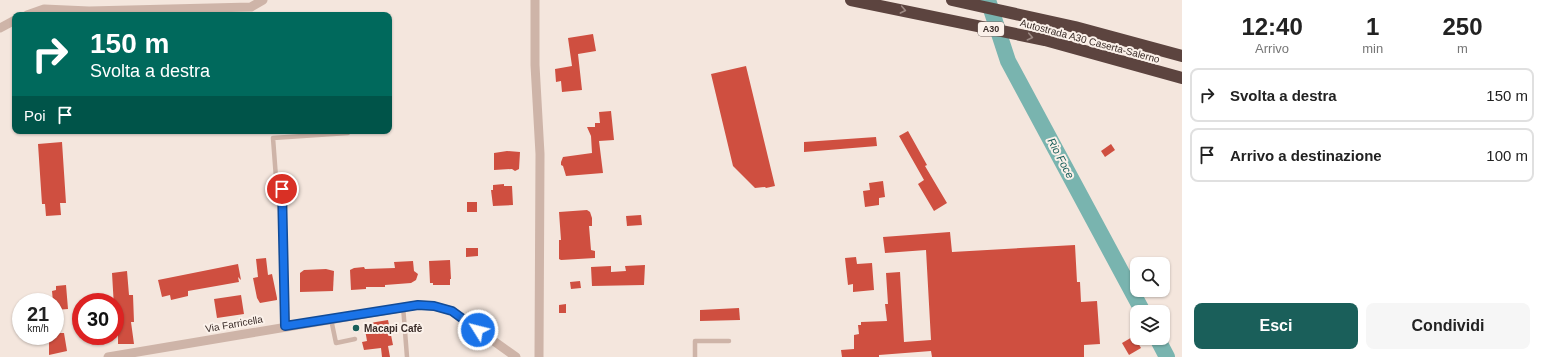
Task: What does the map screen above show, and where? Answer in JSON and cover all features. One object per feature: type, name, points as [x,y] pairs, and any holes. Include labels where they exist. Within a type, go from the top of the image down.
[{"type":"highway","name":"Autostrada A30 Caserta-Salerno","points":[[851,0],[1045,40],[1182,78]]},
{"type":"highway","name":"Autostrada A30 Caserta-Salerno","points":[[952,0],[1075,27],[1182,56]]},
{"type":"highway","points":[[1129,64],[1182,86]]},
{"type":"street","points":[[36,12],[44,9],[89,11],[251,7],[263,0]]},
{"type":"street","points":[[535,0],[535,65],[540,154],[539,357]]},
{"type":"street","points":[[0,28],[12,22]]},
{"type":"street","name":"Via Farricella","points":[[108,357],[155,353],[285,326],[418,305],[434,306],[452,311],[516,357]]},
{"type":"lane","points":[[285,326],[282,189],[276,178],[274,138],[333,134]]},
{"type":"lane","points":[[404,306],[407,357]]},
{"type":"lane","points":[[331,319],[336,343],[355,339]]},
{"type":"lane","points":[[695,357],[695,341],[729,341]]},
{"type":"building","points":[[593,34],[596,51],[578,54],[582,90],[562,92],[561,81],[556,82],[555,69],[572,66],[568,38]]},
{"type":"building","points":[[746,66],[775,186],[766,188],[755,188],[733,166],[711,74]]},
{"type":"building","points":[[611,111],[614,140],[599,141],[603,173],[566,176],[563,166],[561,165],[563,157],[592,153],[591,136],[587,127],[595,127],[595,123],[600,123],[599,112]]},
{"type":"building","points":[[908,131],[927,165],[925,166],[947,203],[934,211],[918,184],[924,180],[899,136]]},
{"type":"building","points":[[876,137],[877,146],[804,152],[804,142]]},
{"type":"building","points":[[62,142],[66,203],[60,203],[61,215],[46,216],[45,204],[42,204],[38,144]]},
{"type":"building","points":[[1111,144],[1115,150],[1105,157],[1101,151]]},
{"type":"building","points":[[507,151],[520,152],[519,169],[515,171],[512,169],[494,170],[494,153]]},
{"type":"building","points":[[883,181],[885,197],[879,198],[879,205],[865,207],[863,191],[870,190],[869,183]]},
{"type":"building","points":[[504,184],[504,186],[512,186],[513,205],[493,206],[491,190],[493,190],[493,185]]},
{"type":"building","points":[[467,202],[477,202],[477,212],[467,212]]},
{"type":"building","points":[[587,210],[590,212],[592,218],[592,226],[589,226],[591,250],[595,251],[595,258],[559,259],[559,240],[561,240],[559,212]]},
{"type":"building","points":[[641,215],[642,225],[627,226],[626,216]]},
{"type":"building","points":[[950,232],[952,252],[1075,245],[1077,282],[1080,282],[1081,302],[1097,301],[1100,344],[1084,345],[1084,357],[932,357],[931,351],[879,355],[879,357],[842,357],[841,350],[854,349],[854,335],[859,334],[858,325],[861,325],[861,322],[887,321],[885,304],[888,304],[886,273],[900,272],[904,342],[931,340],[926,250],[885,253],[883,237]]},
{"type":"building","points":[[466,248],[478,248],[478,256],[466,257]]},
{"type":"building","points":[[856,257],[857,264],[872,263],[874,290],[853,292],[853,284],[848,285],[845,258]]},
{"type":"building","points":[[266,258],[268,275],[272,274],[277,300],[260,303],[257,298],[253,278],[258,277],[256,259]]},
{"type":"building","points":[[450,260],[450,285],[433,285],[433,283],[430,283],[429,261]]},
{"type":"building","points":[[413,261],[414,271],[418,274],[416,280],[411,283],[385,285],[385,287],[366,287],[366,289],[351,290],[350,270],[354,268],[395,268],[394,262]]},
{"type":"building","points":[[238,264],[241,280],[238,277],[239,282],[188,291],[188,296],[171,300],[170,295],[162,297],[158,280]]},
{"type":"building","points":[[645,265],[644,285],[592,286],[591,267],[611,266],[611,272],[626,271],[625,266]]},
{"type":"building","points":[[326,269],[334,271],[333,291],[300,292],[300,273],[304,270]]},
{"type":"building","points":[[127,271],[129,295],[133,295],[134,322],[131,322],[134,344],[124,344],[124,293],[113,293],[112,273]]},
{"type":"building","points":[[580,281],[581,288],[571,289],[570,282]]},
{"type":"building","points":[[66,285],[68,309],[64,309],[64,293],[52,293],[52,291],[56,290],[56,286]]},
{"type":"building","points":[[241,295],[244,314],[217,318],[214,299]]},
{"type":"building","points":[[566,304],[566,313],[559,313],[559,305]]},
{"type":"building","points":[[739,308],[740,320],[700,321],[700,310]]},
{"type":"building","points":[[388,320],[393,345],[388,346],[390,357],[382,357],[381,348],[364,350],[362,342],[367,341],[364,324]]},
{"type":"building","points":[[64,333],[67,351],[49,355],[49,345],[64,345]]},
{"type":"building","points":[[1130,338],[1130,345],[1139,345],[1141,348],[1129,355],[1122,343]]},
{"type":"waterway","name":"Rio Foce","points":[[988,0],[1008,61],[1139,305]]},
{"type":"waterway","name":"Rio Foce","points":[[1161,345],[1167,357]]},
{"type":"place","name":"Macapi Cafè","points":[[356,328]]},
{"type":"route","points":[[282,189],[285,326],[418,305],[434,306],[452,311],[478,330]]}]
